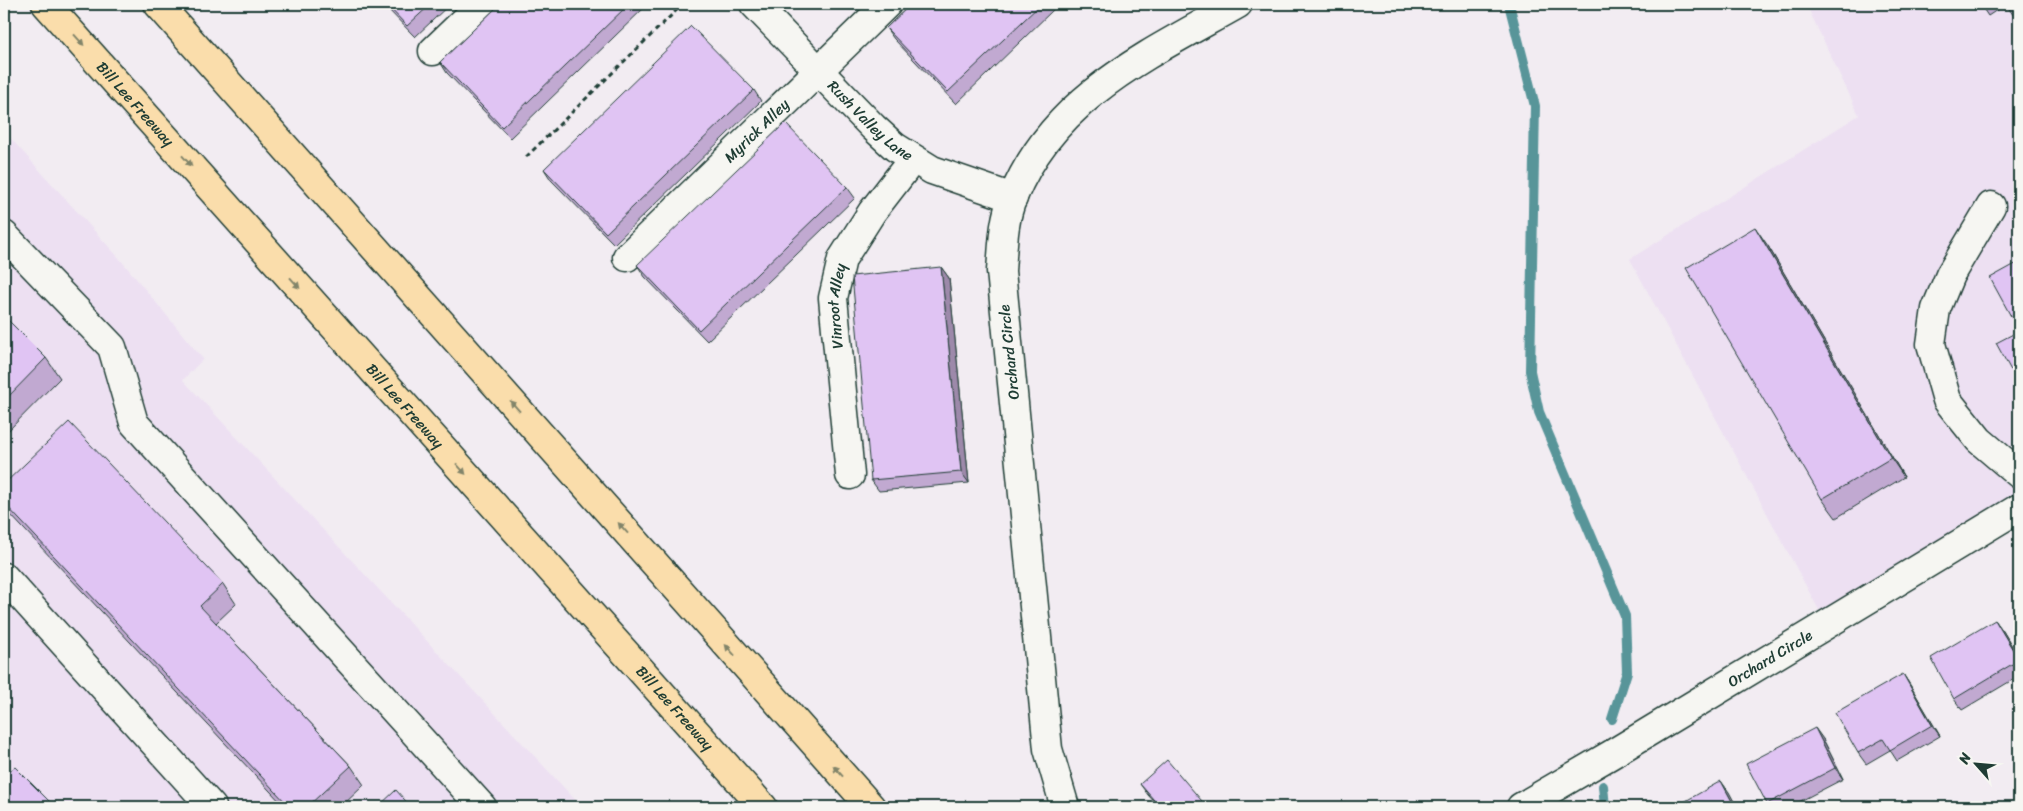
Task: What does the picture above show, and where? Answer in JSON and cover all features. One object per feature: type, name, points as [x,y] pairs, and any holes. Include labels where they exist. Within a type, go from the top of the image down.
[{"type":"highway","name":"Bill Lee Freeway","points":[[46,4],[763,807]]},
{"type":"highway","points":[[158,4],[871,807]]},
{"type":"street","points":[[433,51],[482,4]]},
{"type":"street","name":"Rush Valley Lane","points":[[754,4],[873,127],[895,146],[932,170],[1013,198]]},
{"type":"street","name":"Myrick Alley","points":[[627,257],[817,70],[887,4]]},
{"type":"street","name":"Orchard Circle","points":[[1065,807],[1048,749],[1001,271],[1004,230],[1013,198],[1032,160],[1055,128],[1090,93],[1128,66],[1238,4]]},
{"type":"street","name":"Vinroot Alley","points":[[850,475],[833,298],[842,258],[872,212],[913,159]]},
{"type":"street","points":[[1991,206],[1950,275],[1936,309],[1931,344],[1947,400],[1979,440],[2019,474]]},
{"type":"street","points":[[4,235],[112,347],[134,423],[482,807]]},
{"type":"street","name":"Orchard Circle","points":[[1521,807],[2019,508]]},
{"type":"street","points":[[4,577],[212,807]]},
{"type":"path","points":[[526,157],[683,4]]},
{"type":"shaded area","points":[[1806,4],[2019,4],[2019,496],[1820,612],[1630,259],[1859,115]]},
{"type":"shaded area","points":[[4,131],[119,258],[203,359],[183,380],[582,807],[4,807]]},
{"type":"building","points":[[386,4],[431,4],[407,26]]},
{"type":"building","points":[[500,4],[629,4],[502,127],[440,62]]},
{"type":"building","points":[[911,4],[1041,4],[948,92],[886,28]]},
{"type":"building","points":[[691,26],[754,90],[606,233],[544,169]]},
{"type":"building","points":[[785,123],[847,187],[699,330],[637,265]]},
{"type":"building","points":[[1755,227],[1891,458],[1822,499],[1686,268]]},
{"type":"building","points":[[2019,262],[2019,331],[1990,278]]},
{"type":"building","points":[[941,267],[961,472],[871,480],[852,276]]},
{"type":"building","points":[[4,316],[46,358],[4,401]]},
{"type":"building","points":[[2019,331],[2019,385],[1996,343]]},
{"type":"building","points":[[69,422],[223,584],[200,606],[351,766],[307,807],[290,807],[4,503],[4,484]]},
{"type":"building","points":[[1995,620],[2019,660],[1954,699],[1931,658]]},
{"type":"building","points":[[1903,674],[1932,725],[1890,750],[1883,739],[1858,753],[1835,713]]},
{"type":"building","points":[[1815,728],[1835,768],[1767,804],[1746,764]]},
{"type":"building","points":[[1167,760],[1207,807],[1160,807],[1140,784]]},
{"type":"building","points":[[4,766],[9,772],[15,767],[55,807],[4,807]]},
{"type":"building","points":[[1721,781],[1735,807],[1675,807]]},
{"type":"building","points":[[396,790],[411,807],[378,807]]},
{"type":"waterway","points":[[1509,4],[1535,106],[1530,371],[1539,412],[1625,616],[1627,672],[1612,719]]},
{"type":"waterway","points":[[1603,786],[1605,807]]}]
